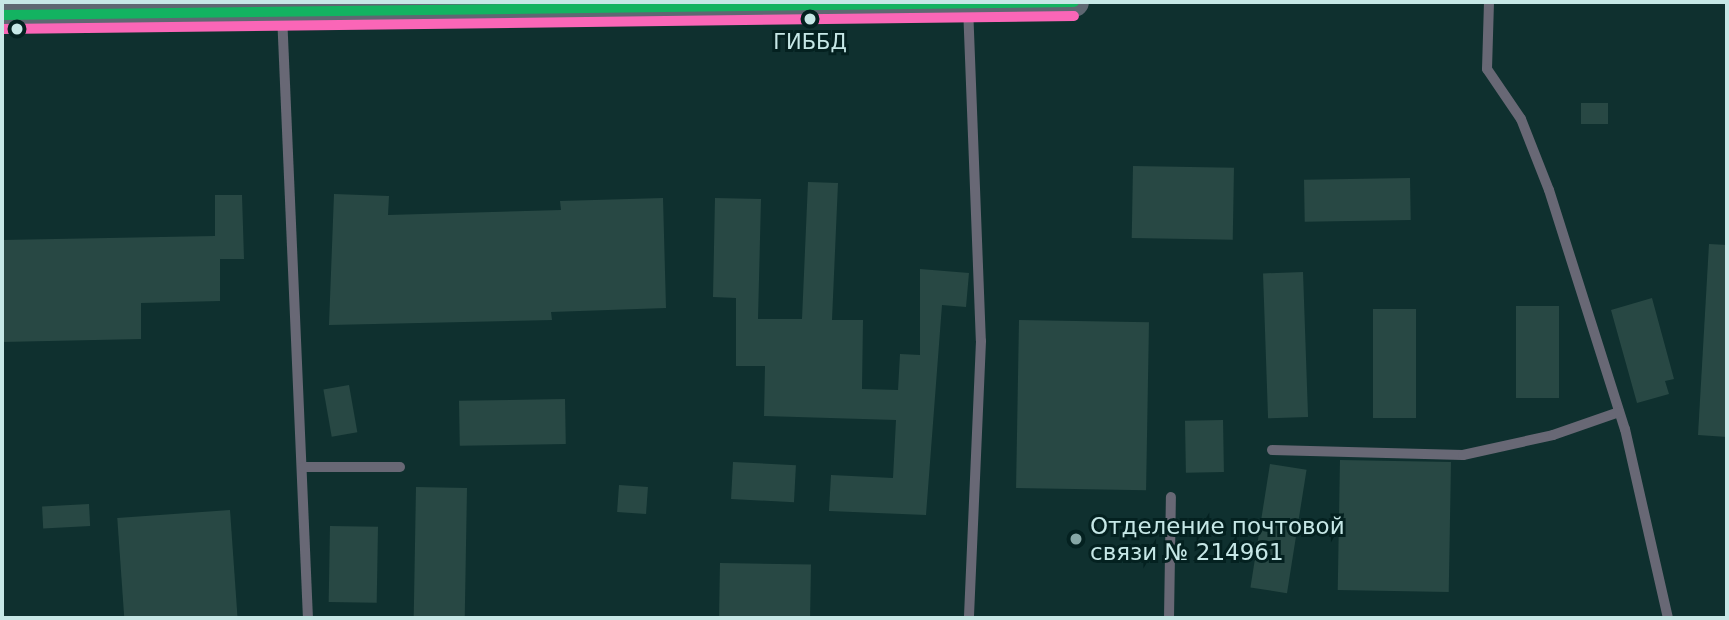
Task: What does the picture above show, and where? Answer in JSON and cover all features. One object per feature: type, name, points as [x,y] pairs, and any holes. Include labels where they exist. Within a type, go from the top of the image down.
[{"type":"main road","points":[[2,15],[233,8],[282,14],[774,3],[1074,2]]},
{"type":"lane","points":[[1489,2],[1487,69],[1530,143],[1619,411],[1668,618]]},
{"type":"lane","points":[[968,3],[981,341],[970,618]]},
{"type":"lane","points":[[282,14],[308,618]]},
{"type":"lane","points":[[1272,450],[1464,455],[1553,435],[1619,411]]},
{"type":"lane","points":[[303,467],[400,467]]},
{"type":"lane","points":[[1169,618],[1171,498]]},
{"type":"building","points":[[1581,103],[1608,103],[1608,124],[1581,124]]},
{"type":"building","points":[[1133,166],[1234,168],[1233,240],[1132,238]]},
{"type":"building","points":[[1410,178],[1411,220],[1305,222],[1304,180]]},
{"type":"building","points":[[808,182],[838,183],[832,320],[863,320],[862,389],[898,390],[900,354],[920,355],[920,269],[969,273],[966,307],[942,305],[926,515],[829,511],[831,475],[893,478],[896,420],[764,416],[765,366],[736,366],[736,298],[713,297],[715,198],[761,199],[758,319],[802,319]]},
{"type":"building","points":[[334,194],[389,196],[388,215],[561,210],[560,201],[663,198],[666,308],[551,312],[552,320],[329,325]]},
{"type":"building","points":[[215,195],[242,195],[244,259],[220,259],[220,301],[141,303],[141,339],[2,342],[2,240],[215,236]]},
{"type":"building","points":[[1709,244],[1727,245],[1727,437],[1698,435]]},
{"type":"building","points":[[1303,272],[1308,417],[1268,418],[1263,273]]},
{"type":"building","points":[[1652,298],[1674,379],[1665,381],[1669,394],[1637,403],[1611,310]]},
{"type":"building","points":[[1516,306],[1559,306],[1559,398],[1516,398]]},
{"type":"building","points":[[1373,309],[1416,309],[1416,418],[1373,418]]},
{"type":"building","points":[[1019,320],[1149,322],[1146,490],[1016,488]]},
{"type":"building","points":[[349,385],[357,432],[332,437],[323,390]]},
{"type":"building","points":[[565,399],[566,444],[460,446],[459,401]]},
{"type":"building","points":[[1223,420],[1224,472],[1186,473],[1185,421]]},
{"type":"building","points":[[1340,460],[1451,462],[1449,592],[1338,590]]},
{"type":"building","points":[[733,462],[796,465],[794,502],[731,499]]},
{"type":"building","points":[[1270,464],[1307,470],[1287,593],[1250,587]]},
{"type":"building","points":[[619,485],[648,487],[646,514],[617,512]]},
{"type":"building","points":[[416,487],[467,488],[465,618],[414,618]]},
{"type":"building","points":[[89,504],[90,526],[43,528],[42,506]]},
{"type":"building","points":[[230,510],[238,618],[124,618],[117,518]]},
{"type":"building","points":[[330,526],[378,527],[377,603],[329,602]]},
{"type":"building","points":[[720,563],[811,565],[810,618],[719,618]]},
{"type":"transit line","points":[[2,15],[1074,2]]},
{"type":"transit line","points":[[2,29],[1074,16]]},
{"type":"place","name":"ГИББД","points":[[810,19]]},
{"type":"place","name":"Отделение почтовой связи № 214961","points":[[1076,539]]}]
